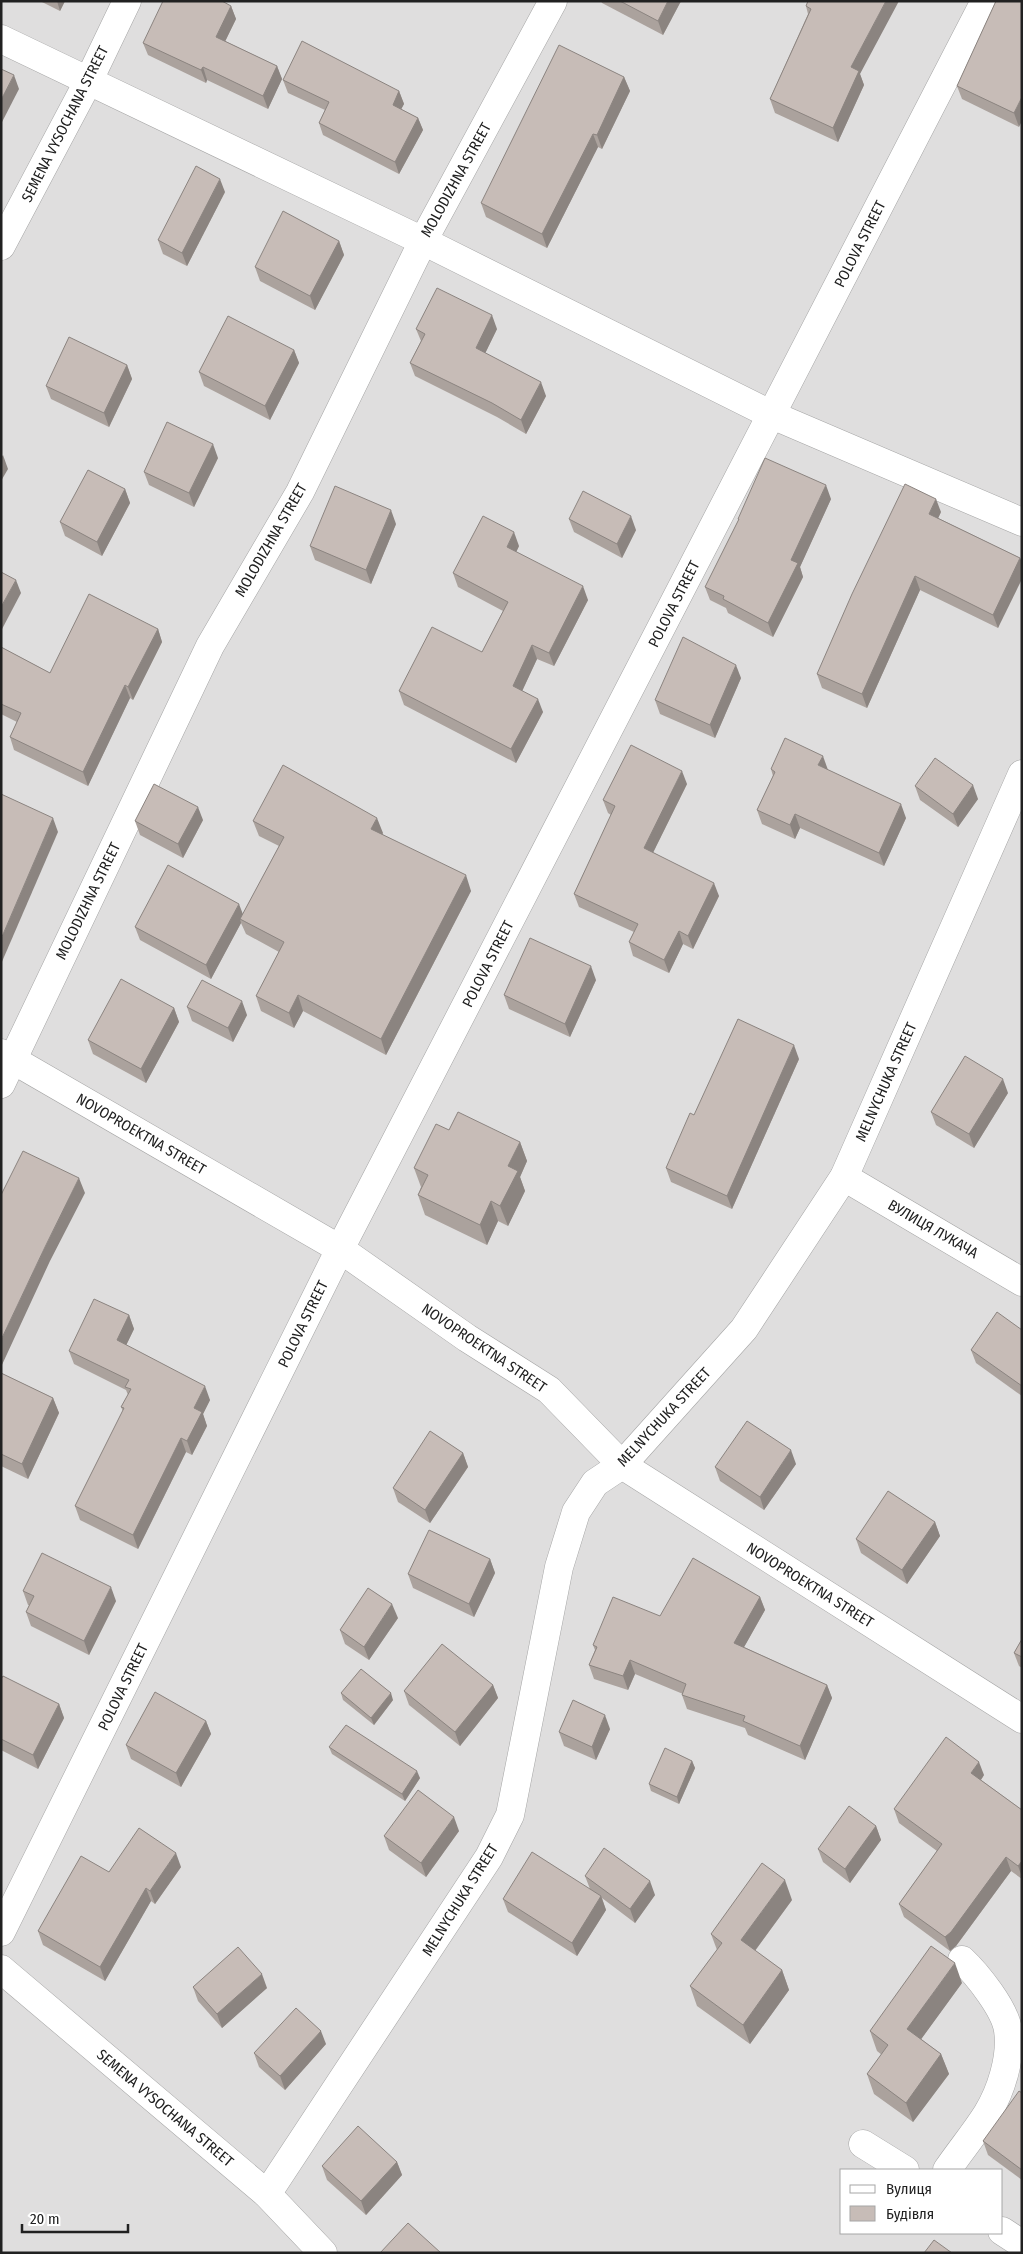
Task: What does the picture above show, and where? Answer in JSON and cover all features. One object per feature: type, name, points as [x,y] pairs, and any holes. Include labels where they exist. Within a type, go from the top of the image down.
[{"type":"street","name":"SEMENA VYSOCHANA STREET","points":[[1,246],[89,80],[128,1]]},
{"type":"street","name":"MOLODIZHNA STREET","points":[[1,1084],[7,1056],[210,646],[300,492],[423,241],[553,1]]},
{"type":"street","name":"POLOVA STREET","points":[[1,1932],[340,1249],[985,1]]},
{"type":"street","points":[[1,39],[423,241],[772,415],[1022,522]]},
{"type":"street","name":"MELNYCHUKA STREET","points":[[267,2194],[489,1858],[510,1815],[559,1567],[576,1512],[595,1483],[622,1465],[744,1329],[844,1177],[1013,822],[1022,774]]},
{"type":"street","name":"NOVOPROEKTNA STREET","points":[[7,1056],[340,1249],[467,1338],[549,1390],[622,1465],[1022,1719]]},
{"type":"street","name":"ВУЛИЦЯ ЛУКАЧА","points":[[844,1177],[1022,1282]]},
{"type":"street","points":[[948,2169],[987,2114],[1001,2086],[1008,2056],[1008,2029],[999,2008],[974,1972],[962,1960]]},
{"type":"street","name":"SEMENA VYSOCHANA STREET","points":[[1,1969],[267,2194],[323,2253]]},
{"type":"street","points":[[862,2144],[903,2169]]},
{"type":"street","points":[[1003,2232],[1022,2244]]},
{"type":"shaded area","points":[[1,1],[1022,1],[1022,2253],[1,2253]]},
{"type":"building","points":[[163,1],[222,1],[231,6],[216,37],[277,66],[263,96],[203,67],[201,70],[143,43]]},
{"type":"building","points":[[620,1],[668,1],[658,21]]},
{"type":"building","points":[[808,1],[886,1],[851,67],[859,71],[833,128],[770,99],[811,9],[806,6]]},
{"type":"building","points":[[996,1],[1022,1],[1022,97],[1014,113],[957,86]]},
{"type":"building","points":[[302,41],[399,91],[393,105],[418,118],[395,162],[319,123],[329,102],[283,80]]},
{"type":"building","points":[[559,45],[624,77],[597,135],[593,134],[542,234],[481,203]]},
{"type":"building","points":[[1,69],[14,75],[1,100]]},
{"type":"building","points":[[196,166],[220,179],[182,253],[158,240]]},
{"type":"building","points":[[283,211],[339,241],[310,296],[255,267]]},
{"type":"building","points":[[437,288],[492,315],[476,348],[541,382],[521,420],[492,403],[410,363],[425,334],[416,329]]},
{"type":"building","points":[[228,316],[294,350],[265,406],[199,372]]},
{"type":"building","points":[[69,337],[127,365],[104,413],[46,386]]},
{"type":"building","points":[[167,422],[213,444],[189,493],[144,472]]},
{"type":"building","points":[[765,458],[826,485],[791,560],[798,563],[768,623],[723,599],[724,596],[705,587],[739,519]]},
{"type":"building","points":[[88,470],[125,489],[97,542],[60,522]]},
{"type":"building","points":[[905,484],[936,499],[929,514],[1020,558],[993,615],[915,576],[862,694],[817,674],[852,594]]},
{"type":"building","points":[[335,486],[391,510],[366,570],[310,546]]},
{"type":"building","points":[[583,491],[631,516],[617,544],[569,519]]},
{"type":"building","points":[[483,516],[514,532],[507,547],[583,586],[549,653],[532,645],[513,686],[538,699],[511,749],[399,691],[432,627],[482,652],[508,602],[453,573]]},
{"type":"building","points":[[1,572],[16,580],[1,607]]},
{"type":"building","points":[[89,594],[158,629],[128,687],[125,685],[83,772],[10,737],[21,713],[1,704],[1,647],[50,673]]},
{"type":"building","points":[[683,637],[736,665],[710,725],[655,700]]},
{"type":"building","points":[[785,738],[823,756],[818,765],[901,804],[879,853],[795,814],[790,825],[757,810],[775,772],[771,769]]},
{"type":"building","points":[[631,745],[682,771],[644,848],[714,883],[688,936],[679,931],[664,960],[629,942],[638,924],[574,894],[615,806],[603,800]]},
{"type":"building","points":[[935,758],[973,785],[953,814],[915,786]]},
{"type":"building","points":[[283,765],[377,818],[371,829],[466,875],[381,1039],[298,995],[289,1013],[256,996],[284,942],[240,919],[284,837],[253,821]]},
{"type":"building","points":[[154,784],[198,807],[178,844],[135,821]]},
{"type":"building","points":[[1,794],[53,818],[1,939]]},
{"type":"building","points":[[168,865],[239,904],[206,965],[135,927]]},
{"type":"building","points":[[530,938],[591,966],[565,1024],[504,995]]},
{"type":"building","points":[[121,979],[174,1008],[141,1069],[88,1040]]},
{"type":"building","points":[[202,980],[242,1001],[228,1028],[187,1007]]},
{"type":"building","points":[[738,1019],[794,1045],[727,1196],[666,1168],[690,1113],[694,1115]]},
{"type":"building","points":[[965,1056],[1003,1079],[969,1134],[931,1112]]},
{"type":"building","points":[[458,1112],[520,1142],[508,1166],[518,1171],[500,1206],[491,1201],[480,1225],[418,1195],[428,1175],[414,1168],[436,1124],[449,1130]]},
{"type":"building","points":[[23,1151],[79,1178],[1,1340],[1,1195]]},
{"type":"building","points":[[94,1299],[129,1315],[117,1340],[205,1386],[194,1408],[202,1412],[187,1441],[181,1438],[133,1535],[75,1506],[124,1408],[121,1407],[131,1389],[125,1387],[129,1380],[69,1351]]},
{"type":"building","points":[[997,1312],[1022,1330],[1022,1386],[971,1350]]},
{"type":"building","points":[[1,1373],[53,1398],[22,1464],[1,1454]]},
{"type":"building","points":[[747,1421],[791,1450],[760,1497],[715,1467]]},
{"type":"building","points":[[430,1431],[463,1453],[425,1510],[393,1488]]},
{"type":"building","points":[[888,1491],[935,1522],[902,1570],[856,1539]]},
{"type":"building","points":[[429,1530],[490,1559],[469,1604],[408,1574]]},
{"type":"building","points":[[42,1553],[111,1587],[84,1641],[26,1612],[34,1596],[23,1591]]},
{"type":"building","points":[[693,1558],[760,1597],[734,1643],[827,1685],[800,1746],[743,1721],[745,1716],[682,1695],[686,1684],[630,1660],[623,1676],[589,1665],[597,1647],[593,1645],[613,1597],[660,1616]]},
{"type":"building","points":[[368,1588],[392,1604],[364,1647],[340,1630]]},
{"type":"building","points":[[1022,1639],[1022,1657],[1014,1653]]},
{"type":"building","points":[[442,1644],[493,1685],[455,1732],[404,1691]]},
{"type":"building","points":[[361,1669],[391,1693],[371,1718],[341,1693]]},
{"type":"building","points":[[3,1676],[59,1704],[33,1755],[1,1739],[1,1679]]},
{"type":"building","points":[[155,1692],[206,1721],[176,1773],[126,1745]]},
{"type":"building","points":[[573,1700],[605,1715],[592,1747],[559,1732]]},
{"type":"building","points":[[346,1725],[417,1771],[402,1794],[329,1747]]},
{"type":"building","points":[[946,1737],[979,1762],[971,1773],[1022,1810],[1022,1861],[1018,1866],[1006,1857],[951,1932],[945,1937],[899,1904],[942,1844],[894,1809]]},
{"type":"building","points":[[665,1748],[692,1761],[677,1797],[649,1784]]},
{"type":"building","points":[[418,1790],[454,1817],[421,1863],[384,1836]]},
{"type":"building","points":[[849,1806],[876,1826],[845,1869],[818,1849]]},
{"type":"building","points":[[139,1828],[176,1853],[150,1891],[146,1888],[100,1967],[38,1931],[81,1856],[109,1872]]},
{"type":"building","points":[[604,1848],[650,1881],[630,1909],[585,1876]]},
{"type":"building","points":[[532,1852],[601,1896],[572,1943],[503,1899]]},
{"type":"building","points":[[762,1863],[785,1880],[741,1940],[782,1970],[743,2025],[690,1986],[722,1943],[711,1934]]},
{"type":"building","points":[[931,1946],[955,1963],[907,2029],[941,2054],[906,2103],[867,2074],[888,2045],[870,2031]]},
{"type":"building","points":[[238,1947],[262,1974],[217,2014],[193,1987]]},
{"type":"building","points":[[296,2008],[321,2031],[280,2076],[254,2053]]},
{"type":"building","points":[[1019,2091],[1022,2093],[1022,2170],[983,2141]]},
{"type":"building","points":[[358,2126],[397,2162],[361,2201],[322,2166]]},
{"type":"building","points":[[408,2223],[441,2253],[380,2253]]},
{"type":"building","points":[[934,2240],[952,2253],[924,2253]]}]
